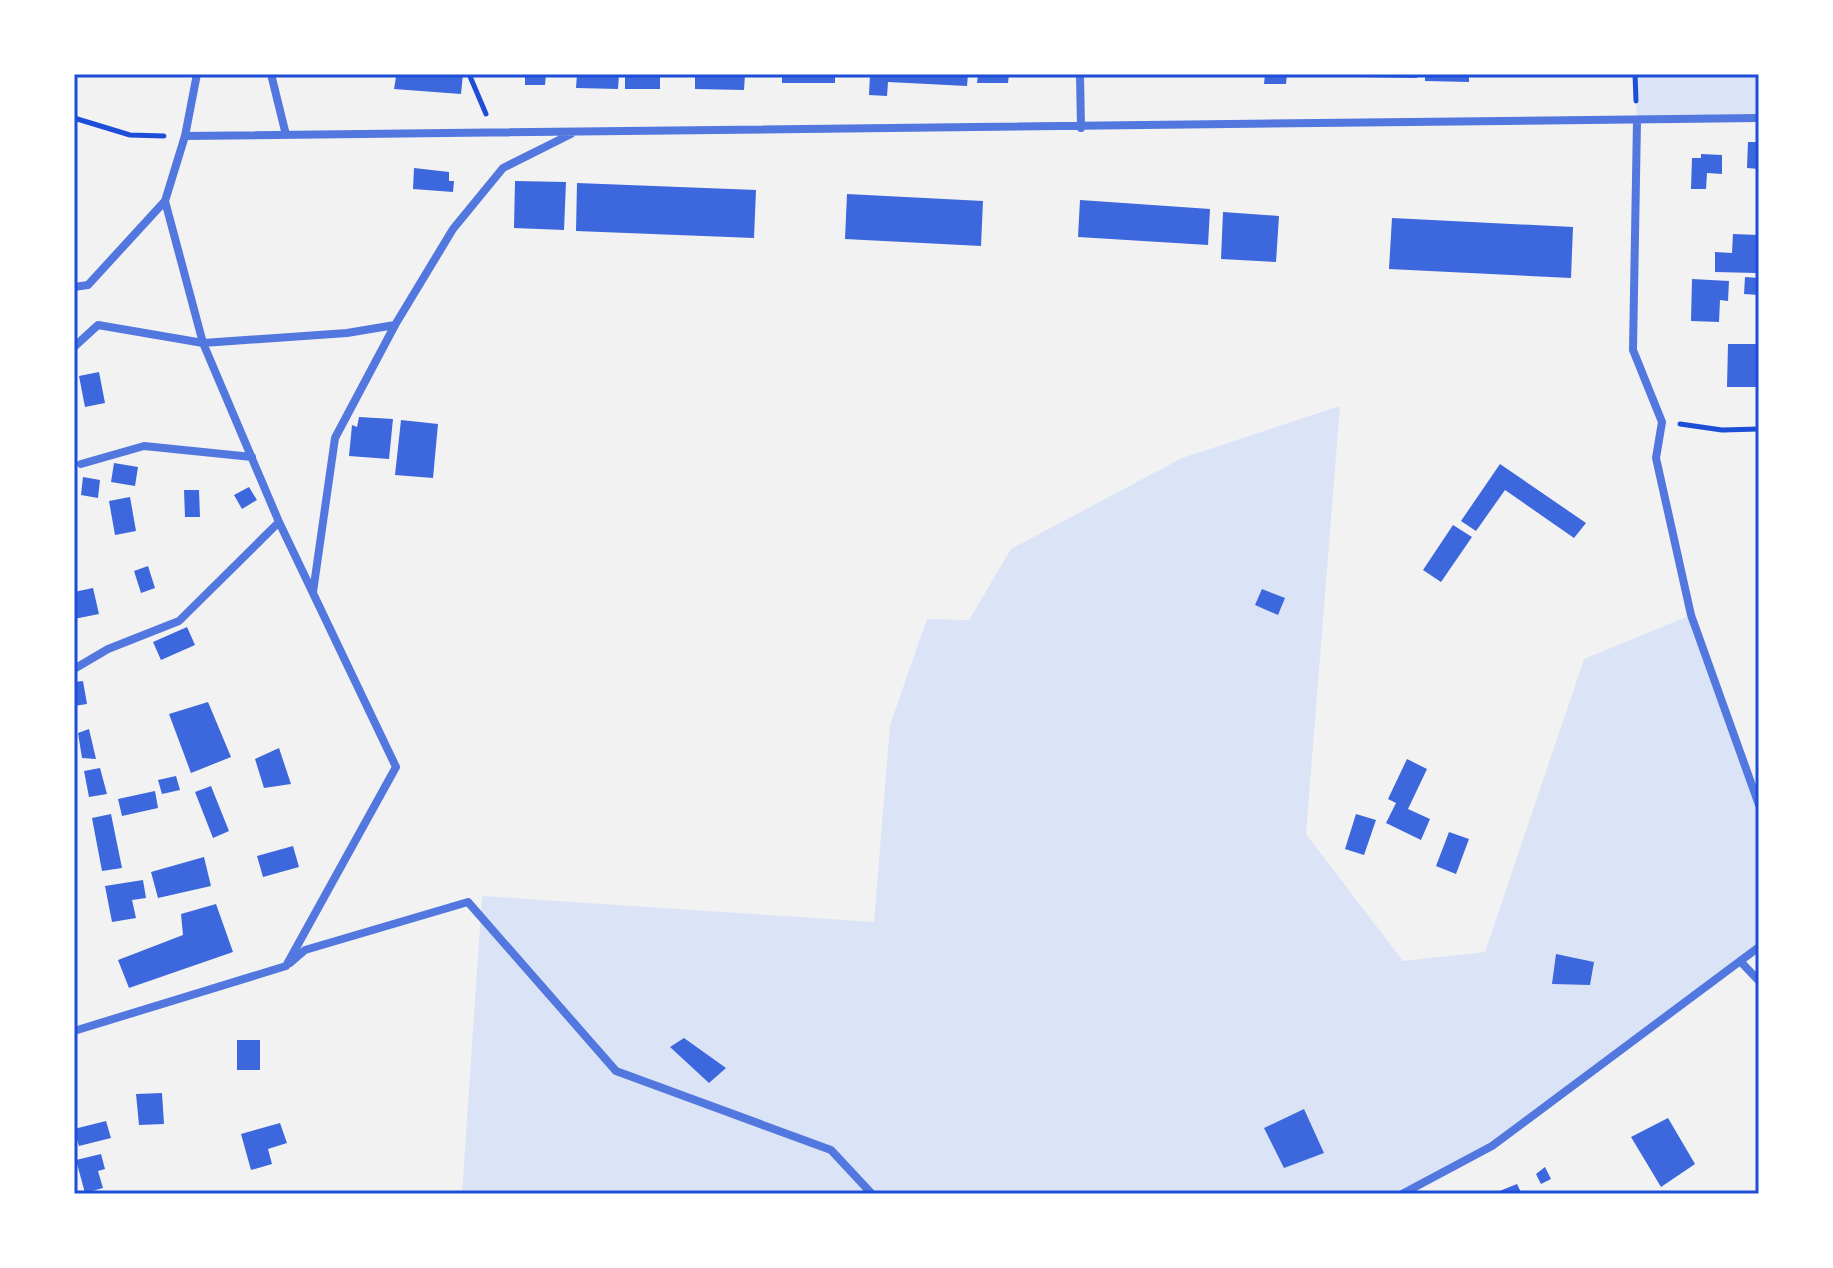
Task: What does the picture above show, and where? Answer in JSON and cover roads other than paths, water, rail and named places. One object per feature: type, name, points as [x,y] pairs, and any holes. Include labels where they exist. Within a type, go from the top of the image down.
[{"type":"street","points":[[74,287],[88,285],[165,201],[185,136],[197,74]]},
{"type":"street","points":[[271,74],[286,135]]},
{"type":"street","points":[[1080,74],[1081,128]]},
{"type":"street","points":[[185,136],[1759,118]]},
{"type":"street","points":[[1637,121],[1633,350],[1662,422],[1656,458],[1691,615],[1759,805]]},
{"type":"street","points":[[313,593],[335,438],[395,325],[453,229],[503,168],[574,132]]},
{"type":"street","points":[[165,201],[203,343],[279,522],[396,767],[286,966]]},
{"type":"street","points":[[74,347],[98,325],[203,343],[347,333],[395,325]]},
{"type":"street","points":[[81,464],[144,446],[252,457]]},
{"type":"street","points":[[74,669],[108,649],[179,621],[279,522]]},
{"type":"street","points":[[74,1031],[286,966],[305,950],[468,902],[616,1071],[831,1150],[872,1194]]},
{"type":"street","points":[[1402,1194],[1492,1146],[1759,947]]},
{"type":"street","points":[[1740,961],[1759,981]]}]
